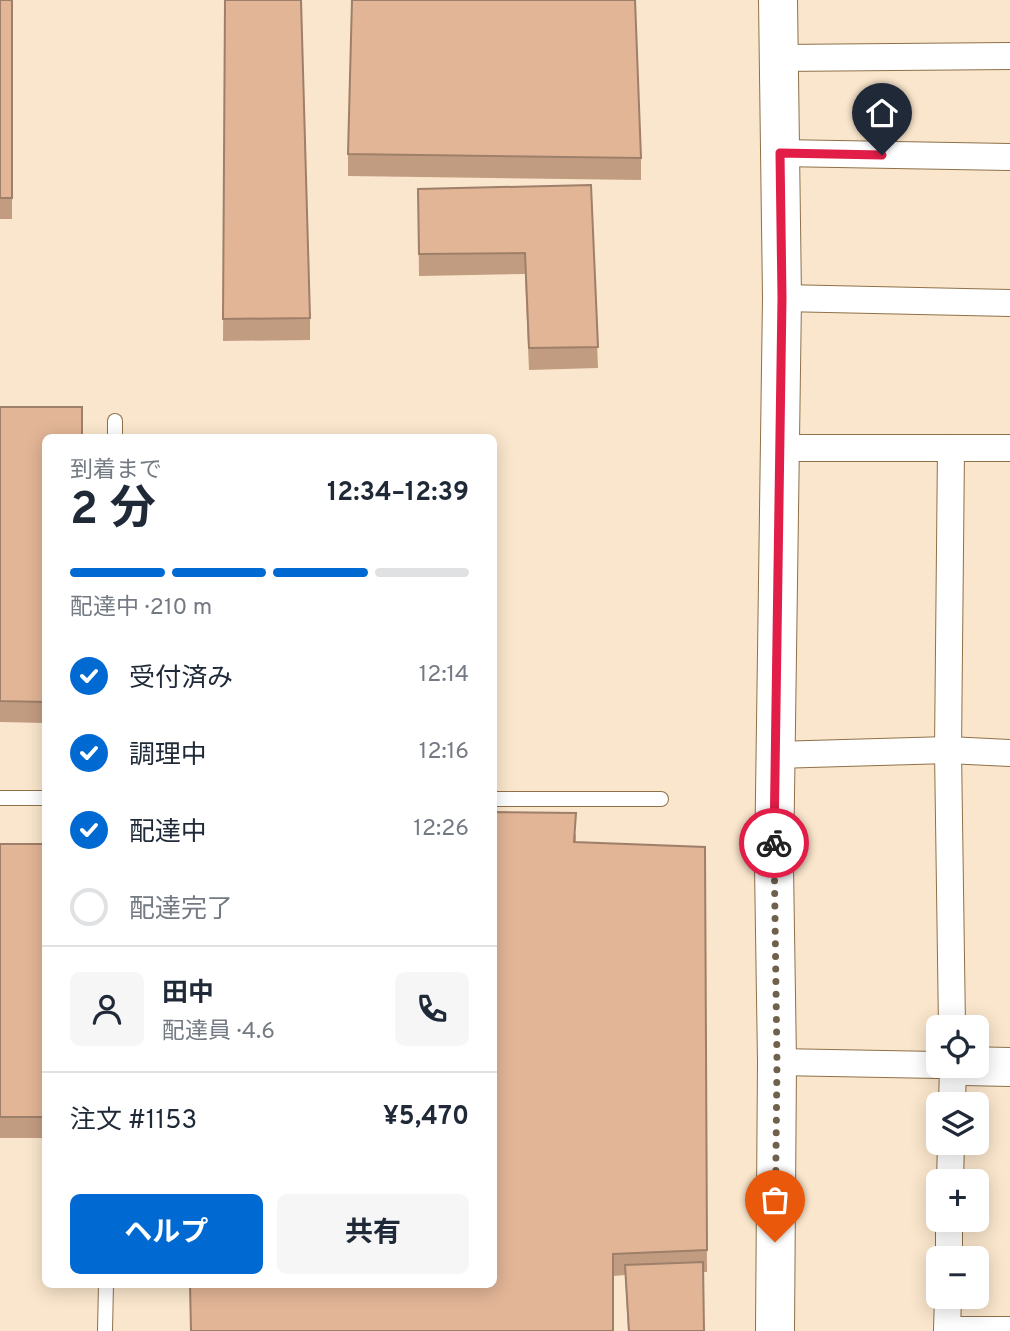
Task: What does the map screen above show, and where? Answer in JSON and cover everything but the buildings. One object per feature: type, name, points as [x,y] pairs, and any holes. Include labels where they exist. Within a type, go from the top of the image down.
[{"type":"street","points":[[775,1331],[777,1062],[774,866],[782,298],[778,0]]},
{"type":"street","points":[[779,58],[1010,56]]},
{"type":"street","points":[[780,153],[1010,157]]},
{"type":"street","points":[[782,298],[1010,303]]},
{"type":"street","points":[[780,448],[1010,448]]},
{"type":"street","points":[[951,448],[948,750],[953,1015]]},
{"type":"street","points":[[775,755],[948,750],[1010,753]]},
{"type":"street","points":[[777,1062],[926,1065]]},
{"type":"street","points":[[989,1067],[1010,1067]]},
{"type":"street","points":[[948,1309],[947,1331],[1010,1330]]},
{"type":"lane","points":[[115,434],[116,421]]},
{"type":"lane","points":[[0,797],[42,798]]},
{"type":"lane","points":[[497,799],[661,799]]},
{"type":"lane","points":[[105,1331],[106,1288]]},
{"type":"way so far","points":[[774,843],[777,1062],[775,1242]]},
{"type":"route","points":[[774,843],[782,298],[780,153],[882,155]]}]
